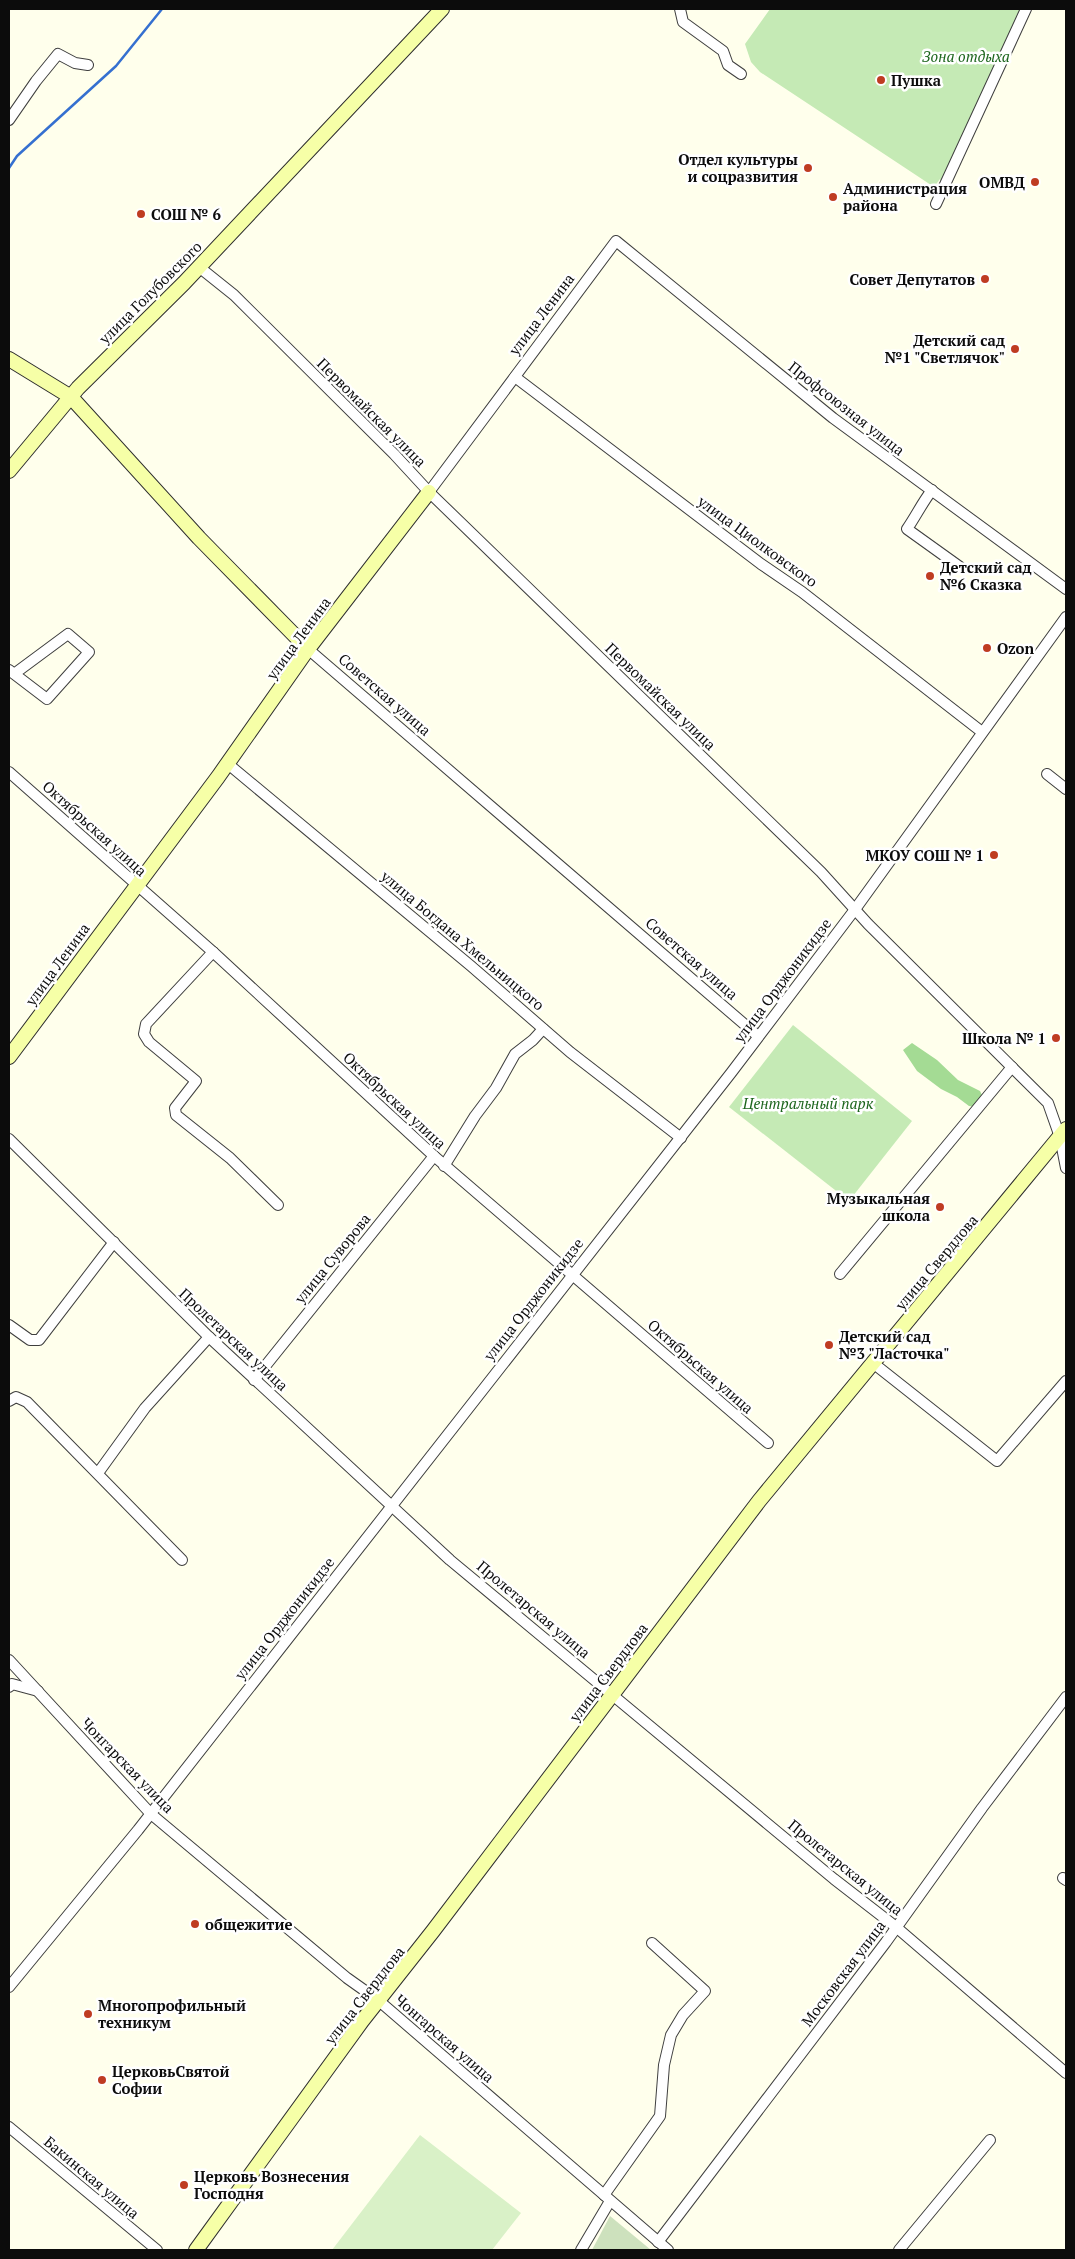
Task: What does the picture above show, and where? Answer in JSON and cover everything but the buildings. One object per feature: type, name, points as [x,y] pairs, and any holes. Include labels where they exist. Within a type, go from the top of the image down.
[{"type":"street","name":"улица Голубовского","points":[[9,471],[71,397],[200,267],[442,9]]},
{"type":"street","points":[[680,9],[683,22],[723,51],[728,65],[741,74]]},
{"type":"street","points":[[936,204],[1026,9]]},
{"type":"street","points":[[9,120],[36,81],[58,54],[75,63],[88,65]]},
{"type":"street","name":"улица Ленина","points":[[9,1057],[136,884],[228,764],[308,649],[429,492],[616,241]]},
{"type":"street","name":"Профсоюзная улица","points":[[616,241],[833,418],[1066,589]]},
{"type":"street","name":"Первомайская улица","points":[[200,267],[234,295],[394,454],[429,492],[856,908],[868,924],[1048,1103],[1063,1133],[1066,1168]]},
{"type":"street","name":"Советская улица","points":[[9,359],[71,397],[199,538],[308,649],[758,1036]]},
{"type":"street","name":"улица Циолковского","points":[[515,377],[761,564],[802,592],[982,732]]},
{"type":"street","points":[[932,490],[918,508],[916,516],[907,529],[960,567]]},
{"type":"street","name":"улица Орджоникидзе","points":[[9,1987],[151,1814],[571,1275],[681,1138],[856,908],[1066,617]]},
{"type":"street","points":[[68,634],[89,652],[48,699],[12,672],[68,634]]},
{"type":"street","name":"улица Богдана Хмельницкого","points":[[228,764],[383,891],[543,1029],[681,1138]]},
{"type":"street","name":"Октябрьская улица","points":[[9,772],[213,952],[444,1166],[768,1444]]},
{"type":"street","points":[[1047,774],[1066,789]]},
{"type":"street","points":[[213,952],[146,1024],[144,1034],[149,1042],[196,1081],[175,1108],[176,1115],[230,1158],[278,1205]]},
{"type":"street","points":[[444,1166],[475,1116],[496,1088],[514,1054],[533,1040],[543,1029]]},
{"type":"street","points":[[840,1274],[1012,1068]]},
{"type":"street","name":"улица Свердлова","points":[[196,2250],[277,2136],[378,2000],[433,1931],[762,1496],[1063,1133]]},
{"type":"street","name":"Пролетарская улица","points":[[9,1139],[254,1380],[502,1604],[613,1693],[834,1879],[896,1926],[1066,2073]]},
{"type":"street","name":"улица Суворова","points":[[254,1380],[434,1156]]},
{"type":"street","points":[[9,1325],[30,1340],[39,1340],[114,1242]]},
{"type":"street","points":[[98,1473],[145,1408],[209,1337]]},
{"type":"street","points":[[873,1363],[998,1461],[1066,1381]]},
{"type":"street","points":[[9,1402],[16,1397],[24,1399],[182,1560]]},
{"type":"street","name":"Чонгарская улица","points":[[9,1660],[151,1814],[347,1978],[378,2000],[668,2250]]},
{"type":"street","points":[[9,1687],[12,1684],[38,1691]]},
{"type":"street","name":"Московская улица","points":[[658,2242],[1066,1697]]},
{"type":"street","points":[[581,2250],[607,2198],[660,2116],[664,2065],[672,2035],[683,2016],[705,1991],[652,1943]]},
{"type":"street","name":"Бакинская улица","points":[[9,2127],[157,2250]]},
{"type":"street","points":[[899,2250],[990,2140]]},
{"type":"green space","name":"Зона отдыха","points":[[770,9],[1020,9],[942,188],[940,179],[934,187],[760,72],[751,62],[745,44]]},
{"type":"green space","name":"Центральный парк","points":[[793,1025],[912,1121],[849,1201],[729,1107]]},
{"type":"green space","points":[[912,1043],[937,1060],[958,1080],[980,1091],[983,1097],[975,1107],[969,1106],[941,1089],[917,1071],[903,1050]]},
{"type":"green space","points":[[420,2135],[521,2213],[492,2250],[332,2250]]},
{"type":"green space","points":[[610,2216],[651,2250],[592,2250]]},
{"type":"waterway","points":[[9,168],[17,156],[116,66],[162,9]]},
{"type":"place","name":"Пушка","points":[[881,80]]},
{"type":"place","name":"Отдел культуры и соцразвития","points":[[808,168]]},
{"type":"place","name":"ОМВД","points":[[1035,182]]},
{"type":"place","name":"Администрация района","points":[[833,197]]},
{"type":"place","name":"СОШ № 6","points":[[141,214]]},
{"type":"place","name":"Совет Депутатов","points":[[985,279]]},
{"type":"place","name":"Детский сад №1 \"Светлячок\"","points":[[1015,349]]},
{"type":"place","name":"Детский сад №6 Сказка","points":[[930,576]]},
{"type":"place","name":"Ozon","points":[[987,648]]},
{"type":"place","name":"МКОУ СОШ № 1","points":[[994,855]]},
{"type":"place","name":"Школа № 1","points":[[1056,1038]]},
{"type":"place","name":"Музыкальная школа","points":[[940,1207]]},
{"type":"place","name":"Детский сад №3 \"Ласточка\"","points":[[829,1345]]},
{"type":"place","name":"общежитие","points":[[195,1924]]},
{"type":"place","name":"Многопрофильный техникум","points":[[88,2014]]},
{"type":"place","name":"ЦерковьСвятой Софии","points":[[102,2080]]},
{"type":"place","name":"Церковь Вознесения Господня","points":[[184,2185]]}]
